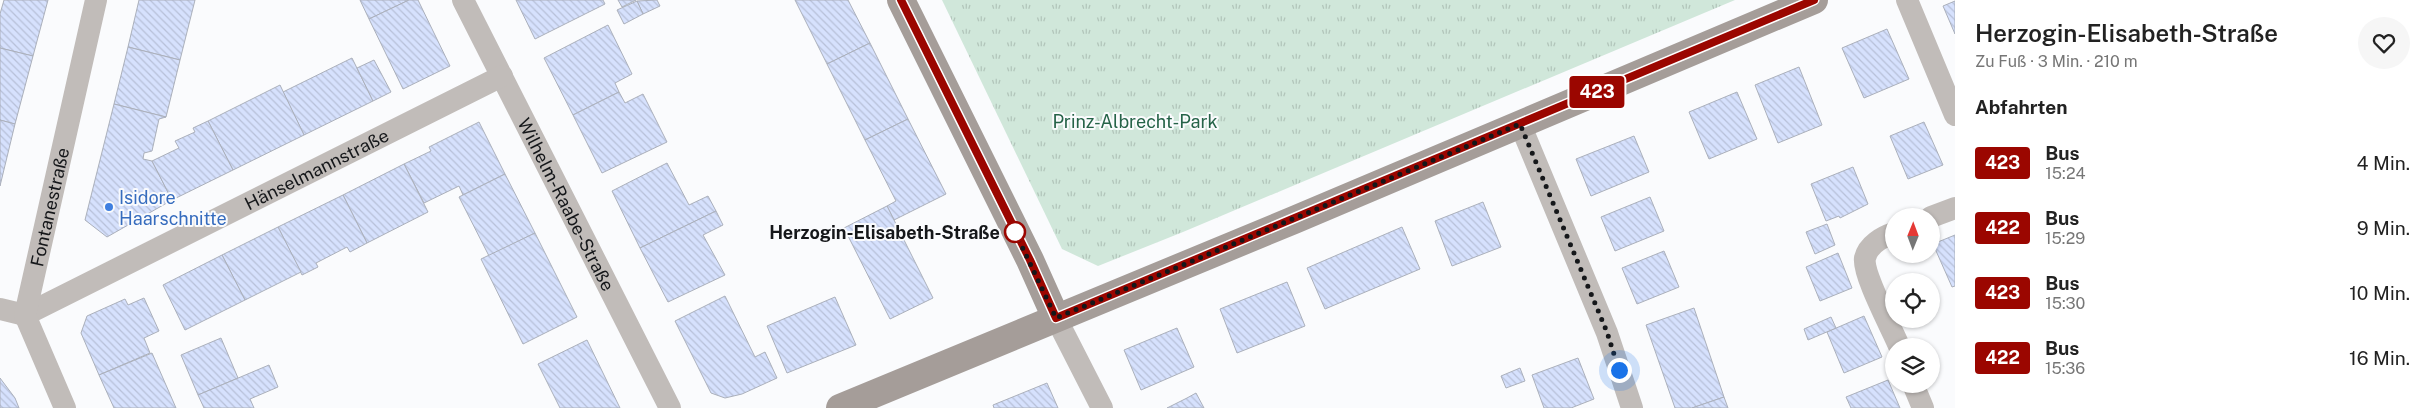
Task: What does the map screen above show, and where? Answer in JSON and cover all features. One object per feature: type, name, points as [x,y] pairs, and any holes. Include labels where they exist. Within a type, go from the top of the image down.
[{"type":"street","name":"Fontanestraße","points":[[25,315],[96,0]]},
{"type":"street","name":"Wilhelm-Raabe-Straße","points":[[463,0],[670,408]]},
{"type":"street","points":[[901,0],[1102,408]]},
{"type":"street","points":[[840,408],[1814,0]]},
{"type":"street","points":[[1907,0],[1955,116]]},
{"type":"street","name":"Hänselmannstraße","points":[[25,315],[502,76]]},
{"type":"street","points":[[1520,124],[1607,332],[1632,408]]},
{"type":"street","points":[[1940,214],[1955,208]]},
{"type":"street","points":[[1885,238],[1872,246],[1865,258],[1867,273],[1895,338]]},
{"type":"street","points":[[0,309],[25,315],[65,408]]},
{"type":"street","points":[[1917,393],[1923,408]]},
{"type":"green space","name":"Prinz-Albrecht-Park","points":[[942,0],[1735,0],[1098,266],[1062,249]]},
{"type":"building","points":[[4,0],[48,0],[33,56],[0,48],[0,14]]},
{"type":"building","points":[[139,0],[195,0],[180,60],[128,47]]},
{"type":"building","points":[[360,0],[409,0],[369,19]]},
{"type":"building","points":[[409,0],[418,0],[450,66],[403,89],[369,19]]},
{"type":"building","points":[[516,0],[603,0],[605,4],[535,39]]},
{"type":"building","points":[[618,0],[636,0],[622,7]]},
{"type":"building","points":[[657,0],[660,6],[643,14],[637,1]]},
{"type":"building","points":[[795,0],[848,0],[870,43],[827,64]]},
{"type":"building","points":[[637,1],[643,14],[624,24],[617,10]]},
{"type":"building","points":[[1955,1],[1955,34],[1943,6]]},
{"type":"building","points":[[608,25],[632,74],[615,83],[619,92],[573,115],[544,58]]},
{"type":"building","points":[[1887,29],[1909,79],[1864,98],[1842,48]]},
{"type":"building","points":[[870,43],[908,119],[865,140],[827,64]]},
{"type":"building","points":[[128,47],[180,60],[166,117],[114,104]]},
{"type":"building","points":[[0,48],[33,56],[15,124],[0,120]]},
{"type":"building","points":[[352,58],[373,101],[304,135],[283,92]]},
{"type":"building","points":[[374,60],[391,92],[373,101],[357,68]]},
{"type":"building","points":[[1799,67],[1822,125],[1778,143],[1755,85]]},
{"type":"building","points":[[280,85],[304,135],[233,170],[208,121]]},
{"type":"building","points":[[619,92],[625,103],[643,94],[667,142],[602,173],[573,115]]},
{"type":"building","points":[[1737,92],[1757,139],[1709,159],[1689,112]]},
{"type":"building","points":[[114,104],[166,117],[159,119],[152,151],[144,153],[143,159],[152,161],[172,200],[107,237],[85,220]]},
{"type":"building","points":[[908,119],[946,194],[894,220],[887,206],[896,201],[865,140]]},
{"type":"building","points":[[0,120],[15,124],[0,186]]},
{"type":"building","points":[[208,121],[233,170],[172,200],[152,161],[179,148],[175,141],[195,132],[193,128]]},
{"type":"building","points":[[479,122],[505,174],[463,195],[459,186],[424,203],[404,164],[431,151],[429,147]]},
{"type":"building","points":[[1924,122],[1943,165],[1908,179],[1890,136]]},
{"type":"building","points":[[1634,136],[1649,172],[1591,196],[1576,159]]},
{"type":"building","points":[[667,163],[689,205],[708,196],[716,211],[640,248],[612,191]]},
{"type":"building","points":[[404,164],[428,212],[367,243],[343,195]]},
{"type":"building","points":[[1853,167],[1868,204],[1840,218],[1839,216],[1826,221],[1811,184]]},
{"type":"building","points":[[505,174],[535,233],[489,256],[459,197]]},
{"type":"building","points":[[343,195],[367,243],[350,252],[347,247],[316,263],[318,267],[302,275],[278,227]]},
{"type":"building","points":[[1650,197],[1664,231],[1615,251],[1601,217]]},
{"type":"building","points":[[1483,202],[1501,247],[1452,266],[1435,221]]},
{"type":"building","points":[[887,206],[933,298],[890,319],[844,228]]},
{"type":"building","points":[[716,211],[723,225],[703,235],[725,275],[668,302],[640,248]]},
{"type":"building","points":[[1827,224],[1835,245],[1815,254],[1806,232]]},
{"type":"building","points":[[278,227],[301,272],[245,300],[222,255]]},
{"type":"building","points":[[1402,227],[1420,269],[1325,309],[1307,268]]},
{"type":"building","points":[[535,233],[577,317],[523,344],[481,259]]},
{"type":"building","points":[[1955,235],[1955,286],[1952,287],[1940,260],[1940,241]]},
{"type":"building","points":[[1664,251],[1679,287],[1637,304],[1622,268]]},
{"type":"building","points":[[1838,253],[1852,288],[1820,301],[1806,267]]},
{"type":"building","points":[[222,255],[245,300],[185,330],[163,285]]},
{"type":"building","points":[[1287,282],[1305,326],[1237,353],[1220,309]]},
{"type":"building","points":[[725,296],[755,357],[765,352],[777,378],[742,394],[725,398],[711,393],[675,321]]},
{"type":"building","points":[[835,297],[856,345],[787,373],[767,326]]},
{"type":"building","points":[[144,298],[159,331],[144,338],[150,353],[99,375],[81,333],[87,316],[125,299],[128,305]]},
{"type":"building","points":[[1694,308],[1724,397],[1692,408],[1675,408],[1646,325]]},
{"type":"building","points":[[1864,316],[1882,357],[1844,373],[1827,332]]},
{"type":"building","points":[[1831,317],[1836,328],[1808,340],[1804,329]]},
{"type":"building","points":[[1177,328],[1194,367],[1141,390],[1124,350]]},
{"type":"building","points":[[221,338],[238,378],[198,395],[181,355]]},
{"type":"building","points":[[587,340],[620,408],[560,408],[538,364]]},
{"type":"building","points":[[152,353],[176,408],[114,408],[99,375]]},
{"type":"building","points":[[1578,358],[1594,399],[1571,408],[1544,408],[1532,375]]},
{"type":"building","points":[[269,365],[278,387],[250,399],[254,408],[204,408],[198,395]]},
{"type":"building","points":[[1520,368],[1525,381],[1506,388],[1501,376]]},
{"type":"building","points":[[0,378],[15,398],[19,408],[0,408]]},
{"type":"building","points":[[1885,381],[1885,393],[1894,393],[1900,408],[1851,408],[1846,397]]},
{"type":"building","points":[[1047,383],[1058,408],[994,408],[993,405]]},
{"type":"building","points":[[1196,393],[1204,408],[1167,408],[1187,398]]},
{"type":"building","points":[[1724,397],[1728,408],[1692,408]]},
{"type":"bus line","name":"423","points":[[901,0],[994,186],[1056,318],[1294,220],[1814,0]]},
{"type":"place","name":"Isidore Haarschnitte","points":[[109,207]]},
{"type":"place","name":"Herzogin-Elisabeth-Straße","points":[[1015,232]]},
{"type":"route","points":[[1015,232],[1056,318],[1520,124],[1607,332],[1619,370]]}]
